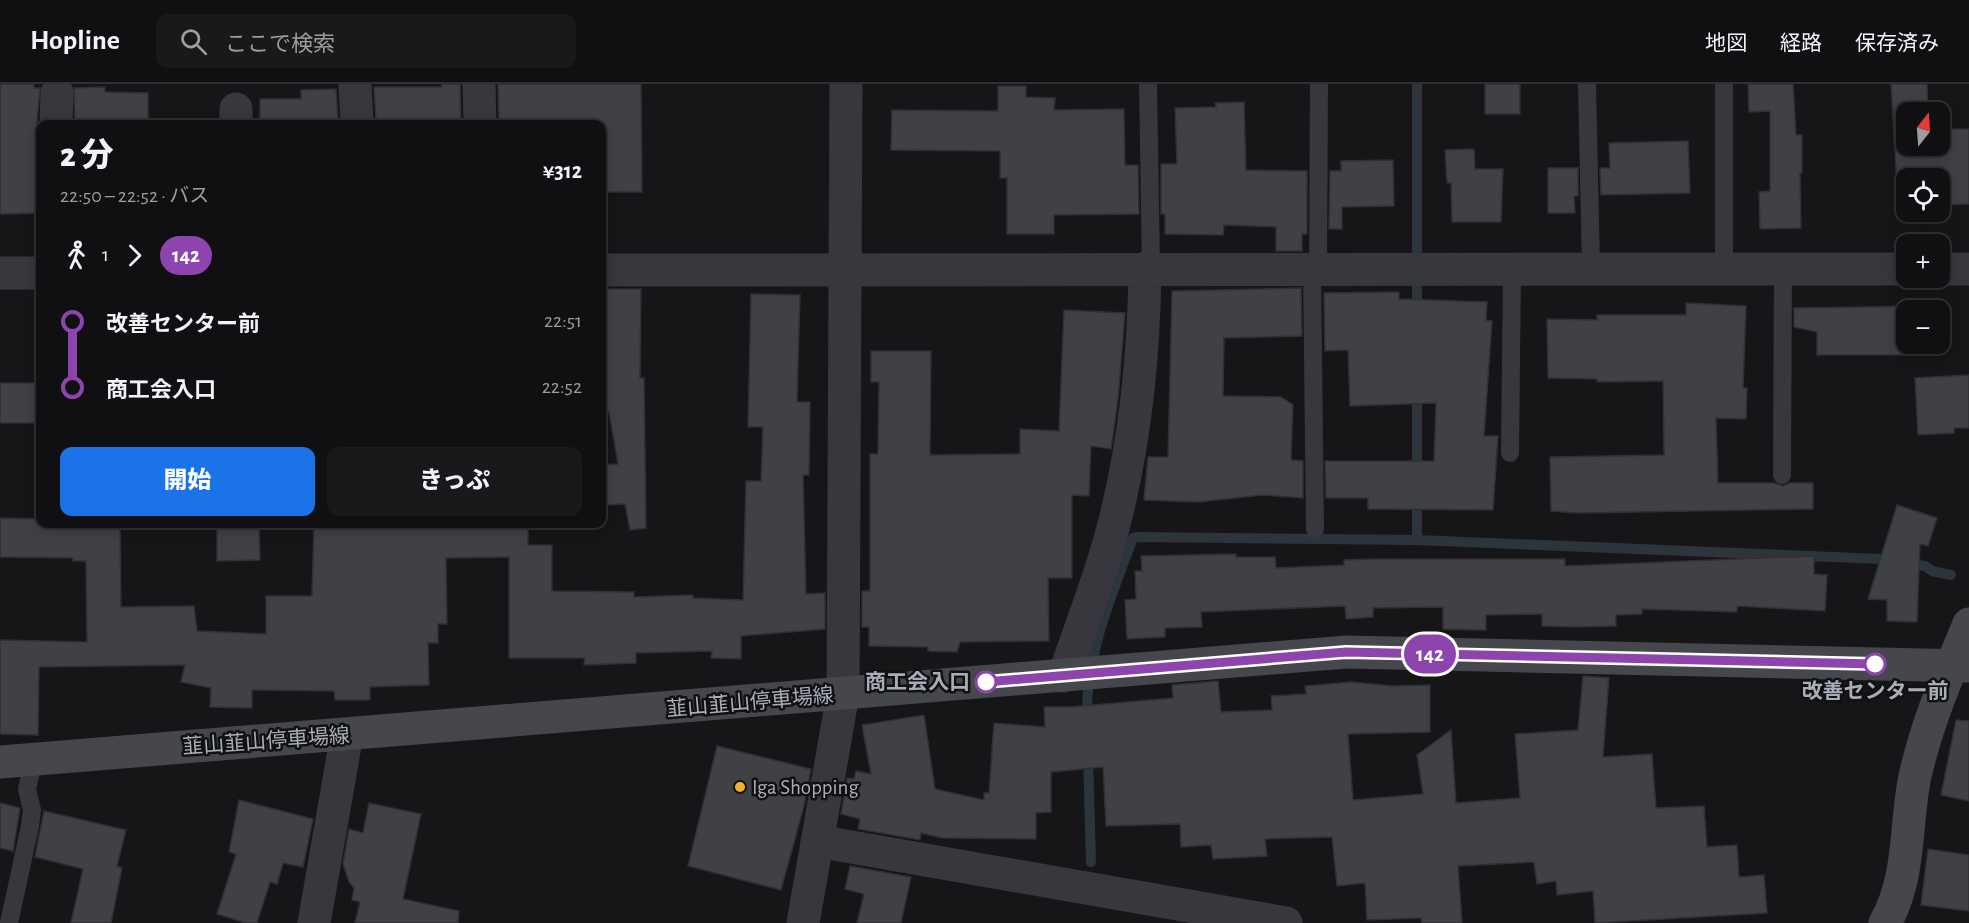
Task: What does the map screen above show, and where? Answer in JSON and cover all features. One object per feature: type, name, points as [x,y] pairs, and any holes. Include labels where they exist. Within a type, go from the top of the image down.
[{"type":"main road","points":[[1885,923],[1900,885],[1917,767],[1928,727],[1960,666],[1969,624]]},
{"type":"main road","name":"韮山韮山停車場線","points":[[0,762],[1346,652],[1960,666]]},
{"type":"street","points":[[355,84],[357,120]]},
{"type":"street","points":[[479,84],[480,120]]},
{"type":"street","points":[[803,923],[843,694],[846,84]]},
{"type":"street","points":[[0,273],[36,268]]},
{"type":"street","points":[[1064,676],[1098,581],[1128,460],[1143,352],[1148,268]]},
{"type":"street","points":[[606,270],[1896,269]]},
{"type":"street","points":[[1950,269],[1969,269]]},
{"type":"street","points":[[314,923],[347,734]]},
{"type":"street","points":[[817,841],[1227,918],[1286,923]]},
{"type":"lane","points":[[1148,84],[1148,268]]},
{"type":"lane","points":[[1315,530],[1315,268],[1319,84]]},
{"type":"lane","points":[[1587,84],[1591,268]]},
{"type":"lane","points":[[1724,84],[1724,268]]},
{"type":"lane","points":[[1510,453],[1512,268]]},
{"type":"lane","points":[[1782,475],[1783,268]]},
{"type":"lane","points":[[9,923],[30,826],[32,810],[27,789],[34,759]]},
{"type":"building","points":[[0,84],[34,84],[34,88],[40,88],[36,120],[36,213],[0,214]]},
{"type":"building","points":[[442,84],[460,84],[461,120],[376,120],[374,87],[441,87]]},
{"type":"building","points":[[498,84],[641,84],[642,192],[606,192],[606,120],[499,120]]},
{"type":"building","points":[[1485,84],[1520,84],[1520,114],[1485,114]]},
{"type":"building","points":[[1748,84],[1793,84],[1796,135],[1802,135],[1801,228],[1760,229],[1759,192],[1770,191],[1770,111],[1749,112]]},
{"type":"building","points":[[1891,84],[1927,84],[1928,102],[1896,102],[1896,156],[1950,156],[1950,129],[1969,129],[1969,204],[1950,205],[1950,168],[1896,169]]},
{"type":"building","points":[[998,86],[1026,86],[1026,97],[1055,98],[1054,110],[1124,109],[1125,165],[1138,165],[1139,214],[1054,215],[1054,234],[1007,234],[1007,178],[1000,178],[1000,151],[891,150],[892,110],[998,111]]},
{"type":"building","points":[[105,87],[105,92],[148,93],[148,120],[75,120],[74,88]]},
{"type":"building","points":[[336,89],[338,120],[260,120],[260,99],[301,99],[301,90]]},
{"type":"building","points":[[1244,102],[1246,170],[1307,171],[1307,234],[1302,234],[1302,251],[1276,251],[1276,227],[1224,225],[1223,235],[1165,234],[1165,214],[1161,214],[1161,164],[1177,164],[1175,108],[1216,107],[1215,103]]},
{"type":"building","points":[[1688,141],[1690,193],[1601,195],[1600,168],[1610,168],[1609,143]]},
{"type":"building","points":[[1474,149],[1475,169],[1503,169],[1501,222],[1452,222],[1451,183],[1447,183],[1445,150]]},
{"type":"building","points":[[1393,160],[1394,206],[1342,207],[1342,229],[1329,229],[1330,171],[1341,171],[1341,161]]},
{"type":"building","points":[[1548,168],[1578,168],[1578,196],[1574,196],[1575,213],[1548,213]]},
{"type":"building","points":[[1301,288],[1302,336],[1224,338],[1223,396],[1281,397],[1293,405],[1291,458],[1303,461],[1303,498],[1263,495],[1198,502],[1144,500],[1148,457],[1168,457],[1172,291]]},
{"type":"building","points":[[606,289],[641,289],[640,378],[644,378],[646,528],[630,530],[625,504],[606,505],[606,465],[618,464],[609,412],[606,412]]},
{"type":"building","points":[[1399,292],[1399,299],[1487,302],[1486,320],[1492,321],[1484,436],[1498,436],[1493,510],[1368,509],[1368,498],[1326,498],[1325,461],[1434,461],[1436,403],[1350,406],[1348,350],[1325,351],[1324,293]]},
{"type":"building","points":[[751,294],[800,295],[797,402],[810,402],[809,475],[803,475],[806,594],[825,593],[825,629],[741,636],[741,659],[711,658],[712,651],[636,653],[636,663],[584,665],[585,658],[509,658],[509,557],[446,558],[447,624],[438,624],[438,643],[428,643],[429,685],[370,687],[370,700],[335,700],[334,691],[252,690],[252,708],[210,707],[211,688],[181,682],[185,665],[39,667],[38,735],[0,734],[0,640],[87,642],[86,561],[73,561],[73,558],[0,557],[0,518],[36,519],[36,528],[120,528],[121,607],[194,606],[197,631],[266,634],[266,596],[312,596],[314,528],[528,528],[528,545],[552,545],[552,591],[634,592],[634,597],[693,595],[693,598],[743,600],[746,481],[761,481],[763,427],[748,427]]},
{"type":"building","points":[[1686,303],[1746,306],[1743,388],[1747,388],[1746,419],[1716,418],[1718,483],[1774,483],[1783,486],[1790,483],[1813,483],[1813,509],[1578,513],[1551,511],[1550,457],[1664,455],[1663,381],[1597,382],[1597,379],[1548,378],[1547,319],[1597,320],[1597,315],[1686,315]]},
{"type":"building","points":[[1896,306],[1896,354],[1930,355],[1817,355],[1817,332],[1794,327],[1794,308]]},
{"type":"building","points":[[1064,310],[1125,313],[1118,399],[1111,449],[1091,446],[1089,496],[1072,495],[1072,578],[1048,578],[1049,641],[960,642],[957,652],[928,651],[928,647],[869,646],[869,627],[862,627],[862,591],[870,591],[870,454],[878,454],[879,382],[871,382],[871,351],[931,351],[930,455],[1020,454],[1020,429],[1059,431]]},
{"type":"building","points":[[1969,375],[1969,428],[1954,428],[1954,433],[1918,435],[1915,378]]},
{"type":"building","points":[[0,383],[36,383],[36,423],[0,423]]},
{"type":"building","points":[[1897,505],[1937,518],[1928,546],[1920,544],[1917,622],[1887,621],[1887,600],[1868,599]]},
{"type":"building","points":[[217,528],[259,528],[260,560],[217,561]]},
{"type":"building","points":[[1236,554],[1236,557],[1275,557],[1276,568],[1344,565],[1344,560],[1371,559],[1565,559],[1565,566],[1814,556],[1814,574],[1827,575],[1825,611],[1737,606],[1737,612],[1642,609],[1642,614],[1616,615],[1616,626],[1575,627],[1542,626],[1542,614],[1486,615],[1486,630],[1472,630],[1443,629],[1443,607],[1373,608],[1373,617],[1346,619],[1345,606],[1201,612],[1202,627],[1165,628],[1165,637],[1127,639],[1125,600],[1136,599],[1135,571],[1142,571],[1141,556]]},
{"type":"building","points":[[1583,676],[1609,678],[1603,757],[1652,754],[1656,808],[1704,806],[1707,847],[1737,845],[1739,877],[1764,875],[1767,913],[1595,923],[1593,891],[1557,895],[1556,881],[1537,884],[1534,862],[1458,866],[1462,923],[1422,923],[1421,918],[1367,920],[1365,883],[1337,886],[1332,837],[1265,839],[1267,856],[1213,859],[1211,845],[1181,847],[1180,824],[1106,826],[1103,767],[1051,772],[1051,812],[1036,813],[1036,839],[942,838],[921,833],[920,840],[858,829],[860,819],[841,814],[847,778],[854,779],[856,771],[871,774],[862,725],[924,715],[935,789],[984,800],[984,793],[989,793],[994,723],[1045,727],[1044,707],[1070,707],[1173,698],[1172,685],[1218,681],[1221,712],[1272,710],[1271,696],[1306,694],[1305,686],[1352,682],[1393,686],[1430,685],[1430,732],[1348,734],[1353,800],[1423,794],[1417,755],[1451,730],[1456,803],[1520,798],[1515,734],[1578,730]]},
{"type":"building","points":[[1956,720],[1969,721],[1969,801],[1941,795]]},
{"type":"building","points":[[717,746],[811,769],[804,806],[781,890],[688,866]]},
{"type":"building","points":[[239,800],[313,819],[303,867],[283,863],[277,884],[270,882],[257,923],[246,923],[217,914],[236,854],[229,852]]},
{"type":"building","points":[[0,803],[20,808],[13,851],[0,848]]},
{"type":"building","points":[[369,803],[421,814],[403,899],[459,911],[458,923],[355,923],[360,902],[352,900],[354,888],[349,882],[343,864],[349,829],[363,833]]},
{"type":"building","points":[[44,811],[126,830],[117,866],[122,868],[111,923],[71,923],[83,869],[35,857]]},
{"type":"building","points":[[1928,849],[1969,855],[1969,911],[1921,905]]},
{"type":"building","points":[[850,866],[911,877],[901,923],[857,923],[864,894],[845,889]]},
{"type":"waterway","points":[[1417,84],[1417,312]]},
{"type":"waterway","points":[[1417,390],[1417,474]]},
{"type":"waterway","points":[[1417,495],[1417,540]]},
{"type":"waterway","points":[[1087,720],[1090,673],[1101,627],[1133,538],[1137,537],[1417,540],[1882,559],[1925,566],[1932,571],[1951,575]]},
{"type":"waterway","points":[[1088,756],[1091,862]]},
{"type":"bus line","name":"142","points":[[986,682],[1346,652],[1875,664]]},
{"type":"place","name":"改善センター前","points":[[1875,664]]},
{"type":"place","name":"商工会入口","points":[[986,682]]},
{"type":"place","name":"Iga Shopping","points":[[740,787]]}]
